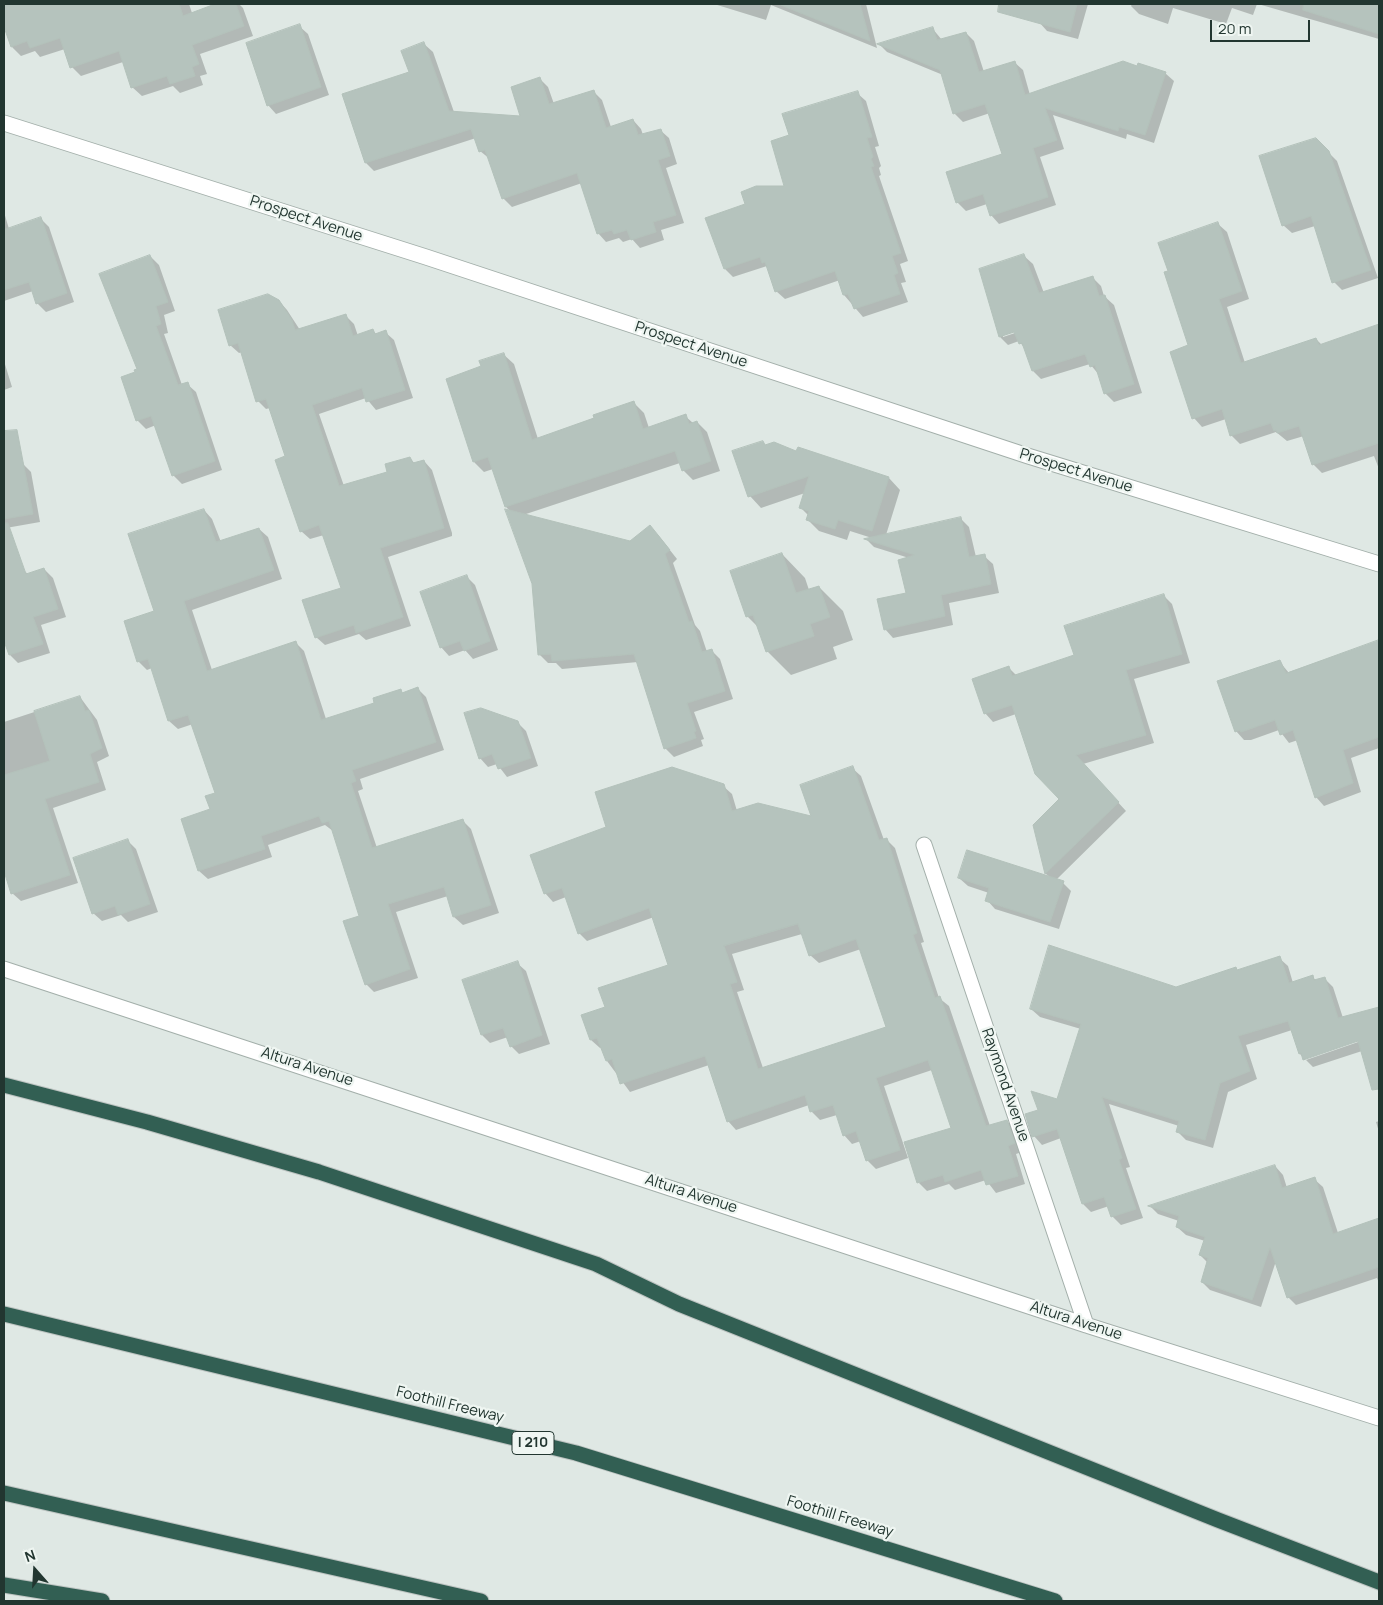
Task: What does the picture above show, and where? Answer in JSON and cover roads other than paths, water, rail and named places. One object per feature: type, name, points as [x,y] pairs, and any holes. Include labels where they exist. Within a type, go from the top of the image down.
[{"type":"highway","points":[[4,1084],[147,1122],[319,1172],[596,1264],[688,1308],[1218,1520],[1379,1582]]},
{"type":"highway","name":"Foothill Freeway","points":[[4,1314],[576,1453],[1055,1601]]},
{"type":"highway","points":[[4,1494],[481,1601]]},
{"type":"highway","points":[[4,1585],[102,1601]]},
{"type":"street","name":"Prospect Avenue","points":[[4,123],[426,257],[1028,456],[1379,564]]},
{"type":"street","name":"Raymond Avenue","points":[[924,845],[1086,1325]]},
{"type":"street","name":"Altura Avenue","points":[[4,969],[1086,1325],[1379,1418]]}]
